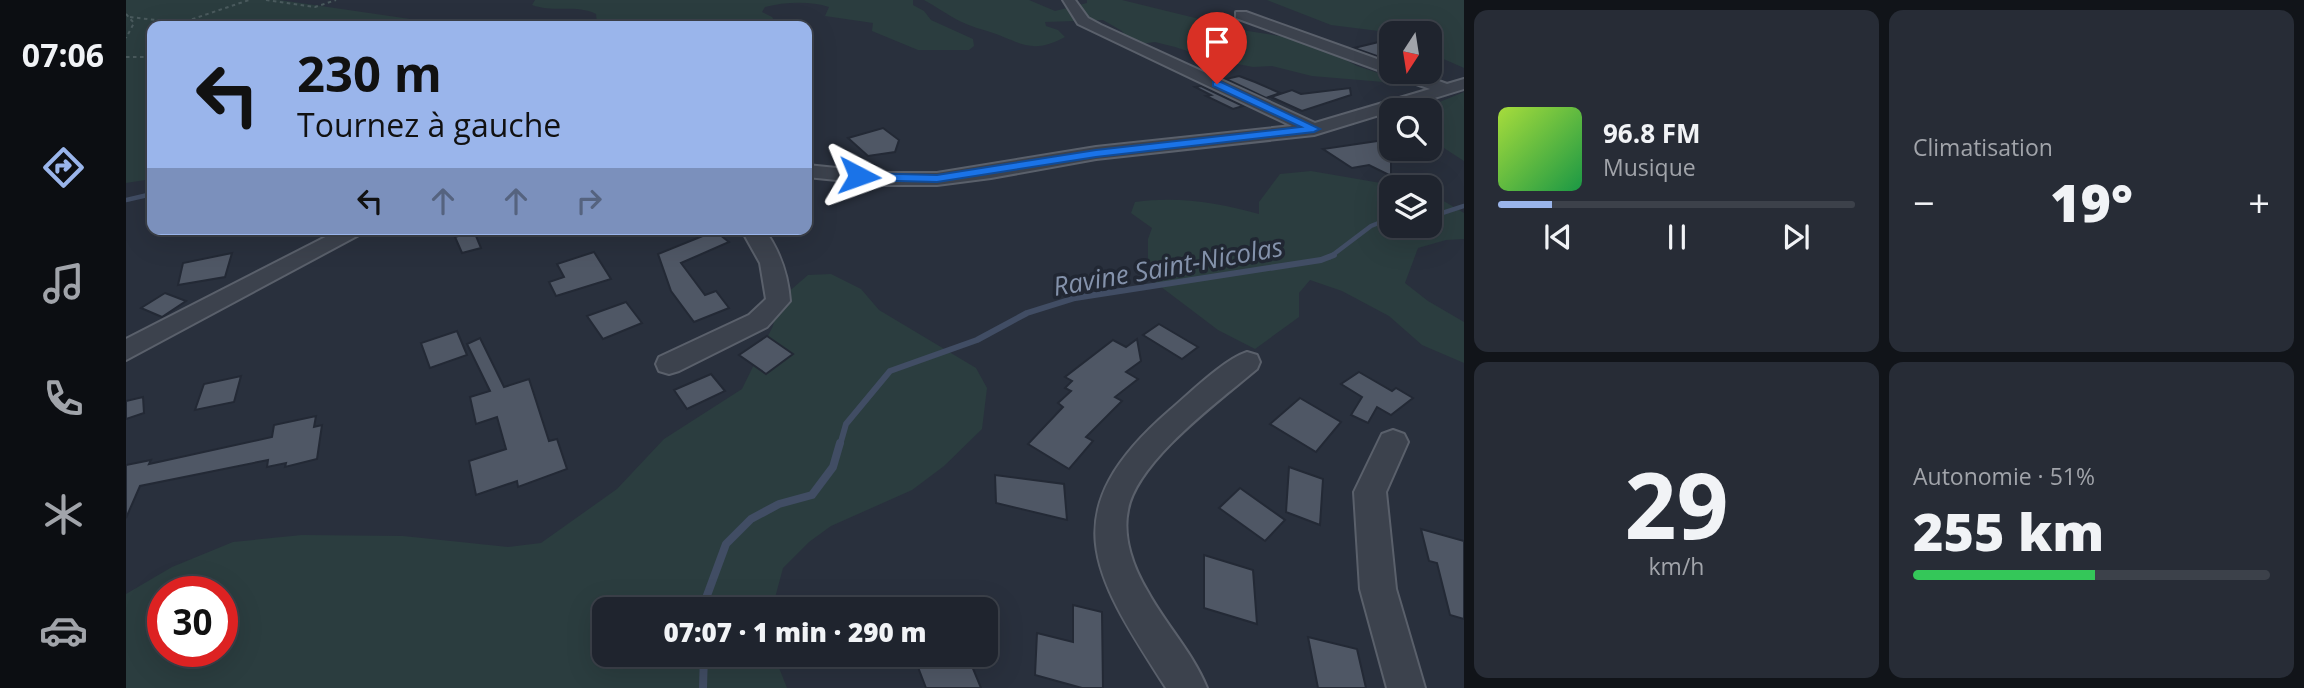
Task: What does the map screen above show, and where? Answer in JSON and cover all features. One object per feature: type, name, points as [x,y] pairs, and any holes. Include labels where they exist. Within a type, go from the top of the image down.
[{"type":"street","points":[[1069,1],[1083,20],[1096,28],[1314,129]]},
{"type":"street","points":[[1241,15],[1379,65]]},
{"type":"street","points":[[812,172],[886,179],[937,179],[1096,153],[1314,129],[1455,86]]},
{"type":"street","points":[[126,351],[346,235]]},
{"type":"street","points":[[668,364],[758,321],[778,301],[778,278],[757,235]]},
{"type":"street","points":[[1188,688],[1133,601],[1114,553],[1110,524],[1113,505],[1132,472],[1165,430],[1247,362]]},
{"type":"street","points":[[1393,442],[1370,492],[1378,589],[1406,688]]},
{"type":"path","points":[[187,21],[249,0]]},
{"type":"path","points":[[266,0],[315,7],[336,0]]},
{"type":"path","points":[[128,16],[151,21]]},
{"type":"path","points":[[126,38],[134,23],[128,16]]},
{"type":"path","points":[[126,57],[147,57]]},
{"type":"shaded area","points":[[126,0],[280,0],[417,21],[147,21],[147,180],[126,183]]},
{"type":"shaded area","points":[[535,0],[913,0],[913,5],[924,11],[931,20],[973,39],[974,46],[969,50],[918,50],[872,31],[873,23],[825,16],[829,7],[806,3],[765,7],[762,12],[775,21],[597,21],[596,14],[589,11],[532,5]]},
{"type":"shaded area","points":[[924,0],[1029,0],[1055,11],[1087,3],[1087,0],[1122,0],[1248,31],[1292,38],[1328,50],[1357,66],[1379,73],[1379,82],[1312,76],[1272,66],[1253,67],[1212,59],[1155,42],[1140,44],[1127,39],[1122,31],[1103,20],[1045,22],[1046,26],[1058,30],[1065,37],[1053,43],[1034,46],[954,18]]},
{"type":"shaded area","points":[[1267,0],[1464,0],[1464,68],[1442,58],[1442,21],[1379,21],[1379,31],[1331,25]]},
{"type":"shaded area","points":[[1464,92],[1464,161],[1442,147],[1442,101]]},
{"type":"shaded area","points":[[1311,171],[1379,183],[1379,238],[1442,238],[1442,200],[1464,213],[1464,239],[1446,240],[1418,248],[1405,283],[1428,301],[1464,322],[1464,363],[1422,345],[1389,316],[1342,291],[1310,280],[1299,293],[1299,317],[1255,349],[1218,330],[1148,277],[1148,239],[1152,228],[1131,213],[1135,202],[1198,202],[1259,214],[1259,202],[1280,174]]},
{"type":"shaded area","points":[[831,274],[861,289],[879,310],[976,368],[987,388],[982,429],[944,466],[912,490],[831,526],[809,542],[783,568],[775,597],[592,597],[592,667],[779,667],[787,688],[126,688],[126,594],[147,582],[147,667],[238,667],[238,576],[157,576],[233,542],[302,535],[403,536],[508,547],[541,543],[617,489],[664,439],[742,389],[773,326],[778,301],[808,275]]},
{"type":"building","points":[[1379,42],[1379,57],[1354,48]]},
{"type":"building","points":[[1239,76],[1280,93],[1266,98],[1226,79]]},
{"type":"building","points":[[1201,86],[1243,106],[1233,109],[1206,96],[1211,95],[1195,87]]},
{"type":"building","points":[[1350,88],[1351,95],[1302,111],[1271,97],[1292,90],[1301,94]]},
{"type":"building","points":[[883,128],[899,140],[895,152],[868,156],[848,138]]},
{"type":"building","points":[[1379,141],[1379,161],[1391,161],[1391,175],[1369,165],[1352,168],[1323,149]]},
{"type":"building","points":[[476,235],[481,248],[462,253],[455,237]]},
{"type":"building","points":[[705,235],[720,235],[729,242],[681,263],[705,295],[716,291],[729,308],[694,322],[671,291],[658,254]]},
{"type":"building","points":[[594,252],[611,279],[556,296],[549,282],[564,277],[557,264]]},
{"type":"building","points":[[232,253],[225,277],[178,285],[183,263]]},
{"type":"building","points":[[165,293],[186,301],[162,317],[141,308]]},
{"type":"building","points":[[626,302],[642,323],[603,339],[587,316]]},
{"type":"building","points":[[1159,324],[1198,347],[1182,359],[1143,335]]},
{"type":"building","points":[[457,331],[467,355],[430,368],[421,343]]},
{"type":"building","points":[[767,336],[793,354],[766,374],[739,355]]},
{"type":"building","points":[[480,338],[504,387],[529,379],[549,441],[557,439],[567,469],[518,487],[517,481],[476,495],[469,461],[506,449],[497,417],[476,424],[470,397],[490,391],[467,344]]},
{"type":"building","points":[[1137,339],[1141,361],[1126,372],[1138,379],[1115,397],[1122,401],[1086,437],[1093,441],[1069,469],[1028,444],[1063,407],[1058,403],[1071,391],[1065,388],[1072,381],[1065,377],[1113,340],[1126,347]]},
{"type":"building","points":[[1359,372],[1392,391],[1396,388],[1413,398],[1391,415],[1377,407],[1368,423],[1351,415],[1362,397],[1341,384]]},
{"type":"building","points":[[711,374],[725,391],[687,409],[674,390]]},
{"type":"building","points":[[241,376],[234,402],[195,410],[204,384]]},
{"type":"building","points":[[143,397],[144,413],[126,419],[126,401]]},
{"type":"building","points":[[1300,398],[1341,422],[1316,452],[1270,424]]},
{"type":"building","points":[[316,416],[314,427],[322,425],[317,459],[285,467],[286,463],[267,467],[268,460],[140,486],[126,518],[126,465],[151,460],[149,464],[272,437],[274,425]]},
{"type":"building","points":[[1289,467],[1323,479],[1320,525],[1286,512]]},
{"type":"building","points":[[995,475],[1064,484],[1067,520],[996,503]]},
{"type":"building","points":[[1240,488],[1285,520],[1265,541],[1219,508]]},
{"type":"building","points":[[1421,529],[1464,541],[1464,619],[1450,615],[1437,563],[1429,561]]},
{"type":"building","points":[[1204,555],[1253,570],[1257,624],[1204,608]]},
{"type":"building","points":[[1073,605],[1102,612],[1103,688],[1082,688],[1035,675],[1037,633],[1073,642]]},
{"type":"building","points":[[1308,637],[1357,649],[1366,688],[1318,688]]},
{"type":"building","points":[[918,667],[972,667],[981,688],[926,688]]},
{"type":"waterway","points":[[126,200],[147,195]]},
{"type":"waterway","name":"Ravine Saint-Nicolas","points":[[1442,213],[1464,206]]},
{"type":"waterway","name":"Ravine Saint-Nicolas","points":[[1331,256],[1379,223]]},
{"type":"waterway","name":"Ravine Saint-Nicolas","points":[[840,445],[846,424],[890,371],[977,340],[1027,313],[1075,298],[1321,260],[1331,256]]},
{"type":"waterway","name":"Ravine Saint-Nicolas","points":[[706,597],[726,544],[751,519],[779,504],[812,495],[833,467],[840,443]]},
{"type":"waterway","name":"Ravine Saint-Nicolas","points":[[703,688],[704,667]]},
{"type":"route","points":[[859,176],[937,179],[1096,153],[1314,129],[1217,84]]}]
